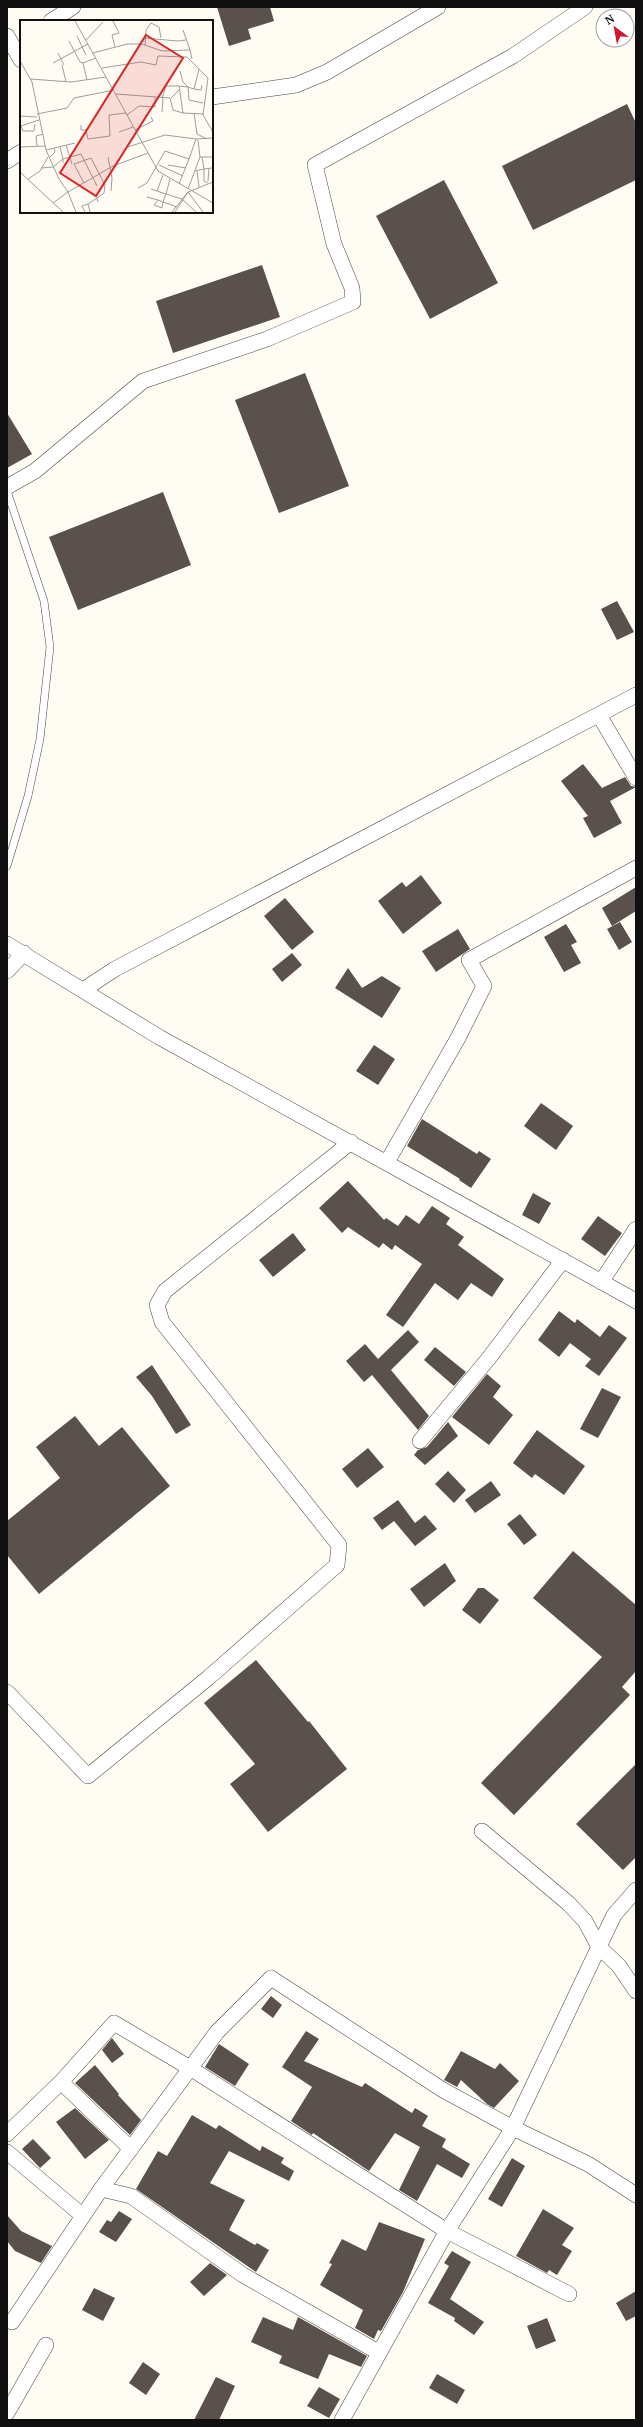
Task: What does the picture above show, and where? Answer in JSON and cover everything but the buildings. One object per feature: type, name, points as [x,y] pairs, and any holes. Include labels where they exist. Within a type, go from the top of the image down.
[{"type":"street","points":[[53,20],[73,7]]},
{"type":"street","points":[[213,97],[296,86],[327,72],[438,7]]},
{"type":"street","points":[[7,487],[35,471],[143,381],[267,339],[353,302],[352,288],[334,244],[315,165],[513,56],[585,7]]},
{"type":"street","points":[[13,40],[20,58]]},
{"type":"street","points":[[7,160],[20,153]]},
{"type":"street","points":[[83,990],[115,968],[636,695]]},
{"type":"street","points":[[599,715],[636,778]]},
{"type":"street","points":[[387,1162],[458,1038],[484,986],[469,960],[636,868]]},
{"type":"street","points":[[7,944],[159,1037],[636,1301]]},
{"type":"street","points":[[7,971],[24,953]]},
{"type":"street","points":[[7,1692],[88,1776],[208,1678],[337,1565],[339,1545],[162,1322],[157,1305],[164,1291],[351,1142]]},
{"type":"street","points":[[602,1282],[636,1230]]},
{"type":"street","points":[[420,1440],[489,1358],[563,1260]]},
{"type":"street","points":[[482,1832],[568,1903],[585,1921],[599,1947],[619,1966],[636,1991]]},
{"type":"street","points":[[342,2420],[378,2352],[447,2231],[513,2128],[614,1915],[636,1890]]},
{"type":"street","points":[[12,2322],[83,2216],[216,2032],[271,1978],[443,2090],[513,2128],[588,2164],[636,2195]]},
{"type":"street","points":[[7,2134],[61,2082],[114,2023],[190,2068],[447,2231],[569,2294]]},
{"type":"street","points":[[61,2082],[131,2149]]},
{"type":"street","points":[[7,2152],[83,2216]]},
{"type":"street","points":[[102,2190],[131,2196],[243,2276],[378,2352]]},
{"type":"street","points":[[7,2413],[46,2344]]},
{"type":"lane","points":[[7,491],[44,601],[50,647],[40,738],[28,796],[7,866]]}]
